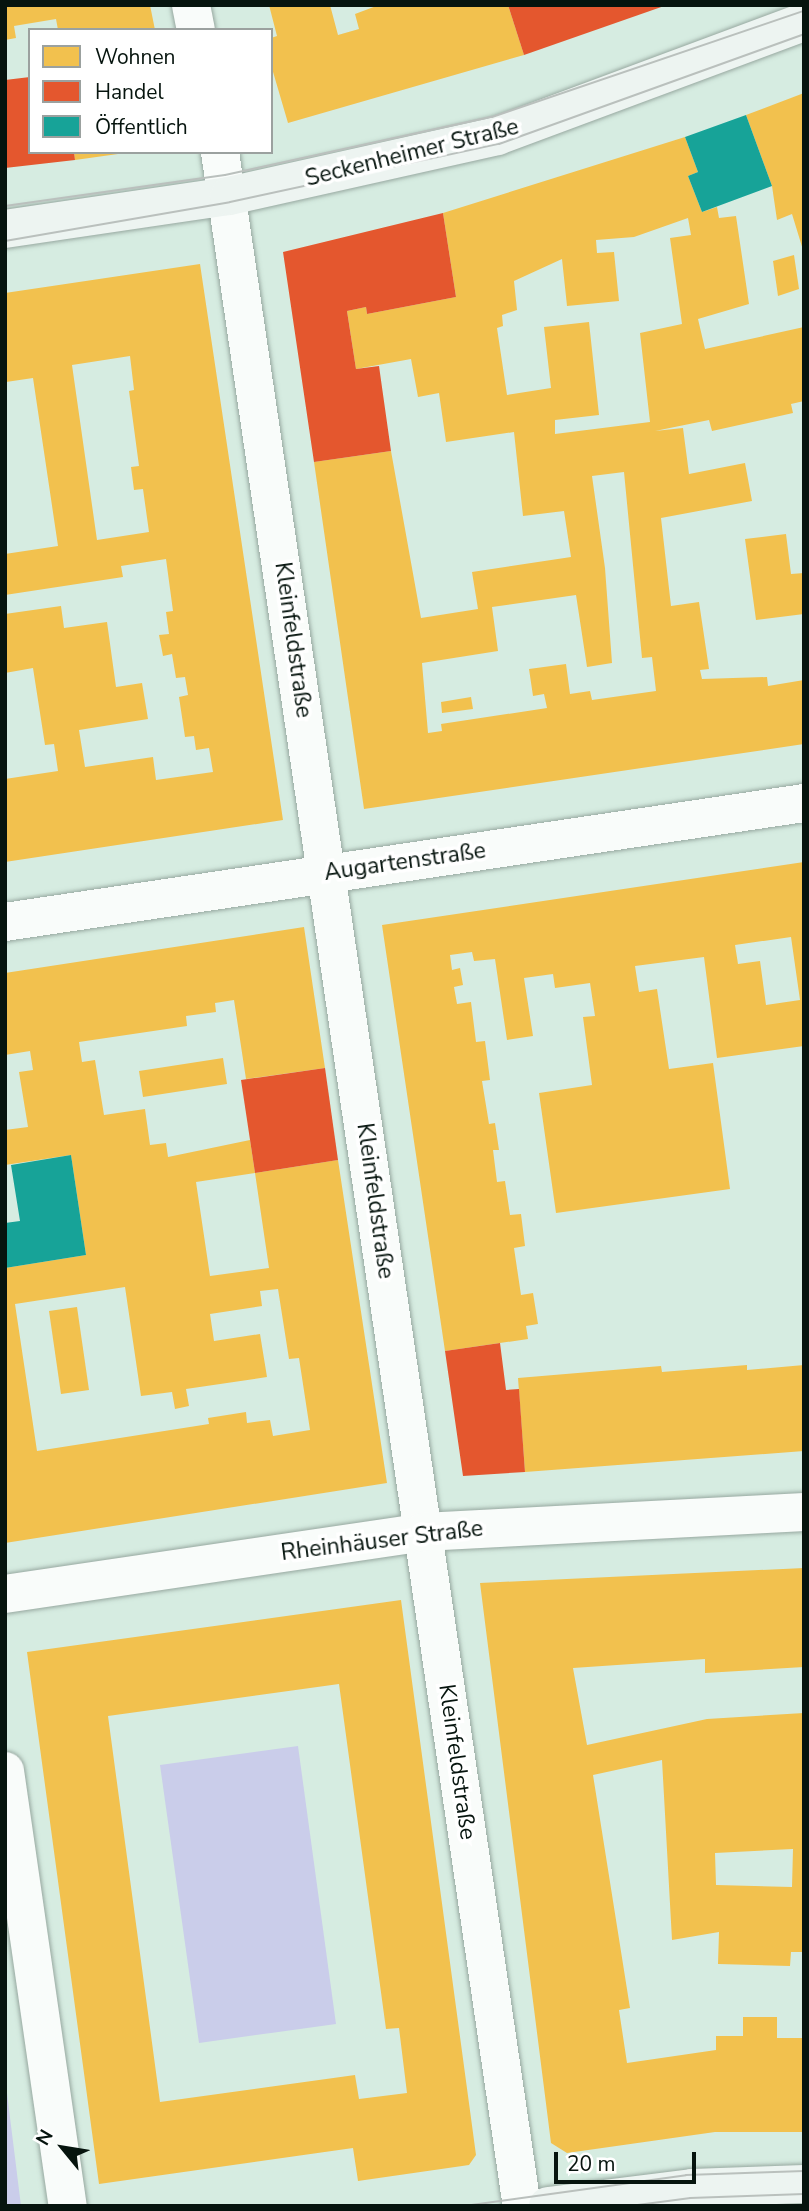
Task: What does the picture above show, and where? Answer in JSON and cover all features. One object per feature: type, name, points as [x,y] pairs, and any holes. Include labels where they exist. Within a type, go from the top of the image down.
[{"type":"street","points":[[191,5],[196,28]]},
{"type":"street","name":"Seckenheimer Straße","points":[[5,229],[229,196],[497,136],[804,22]]},
{"type":"street","name":"Kleinfeldstraße","points":[[220,154],[229,196],[522,2206]]},
{"type":"street","name":"Augartenstraße","points":[[5,922],[804,803]]},
{"type":"street","name":"Rheinhäuser Straße","points":[[5,1594],[424,1532],[804,1512]]},
{"type":"street","points":[[5,1772],[68,2206]]},
{"type":"street","points":[[548,2206],[692,2189],[804,2184]]},
{"type":"shaded area","points":[[298,1746],[336,2024],[199,2043],[160,1765]]},
{"type":"shaded area","points":[[5,2077],[21,2206],[5,2206]]},
{"type":"building: Wohnen","points":[[5,5],[150,5],[155,28],[58,28],[56,19],[14,26],[16,38],[5,40]]},
{"type":"building: Wohnen","points":[[269,5],[330,5],[338,35],[359,29],[355,14],[379,5],[508,5],[524,55],[288,123],[273,72],[273,37],[277,36]]},
{"type":"building: Wohnen","points":[[804,93],[803,250],[792,214],[777,220],[772,186],[746,115]]},
{"type":"building: Wohnen","points":[[685,137],[698,172],[688,176],[702,212],[717,207],[719,218],[736,216],[749,304],[698,319],[705,349],[804,327],[804,401],[791,404],[793,413],[712,431],[709,420],[655,431],[683,428],[689,474],[745,463],[752,501],[661,518],[671,606],[699,602],[709,669],[700,670],[702,679],[767,677],[768,686],[804,680],[804,744],[364,809],[314,462],[391,451],[421,618],[478,609],[472,572],[571,557],[564,511],[523,516],[514,432],[446,442],[439,393],[418,397],[411,359],[356,369],[347,311],[366,307],[367,314],[456,297],[443,213]],"holes":[[[688,218],[691,235],[670,238],[682,324],[640,333],[650,422],[555,434],[555,420],[599,415],[589,322],[544,327],[551,388],[507,395],[497,328],[503,326],[502,315],[517,310],[514,281],[562,259],[567,306],[619,301],[614,252],[597,253],[596,240],[634,237]],[[624,472],[642,658],[652,657],[656,691],[592,700],[590,691],[570,694],[566,664],[529,669],[533,696],[544,694],[547,708],[441,724],[442,731],[428,733],[422,663],[498,651],[492,607],[576,595],[587,667],[612,663],[605,568],[592,476]]]},
{"type":"building: Wohnen","points":[[74,154],[118,154],[75,160]]},
{"type":"building: Wohnen","points":[[794,255],[799,289],[778,296],[773,261]]},
{"type":"building: Wohnen","points":[[200,264],[283,820],[5,862],[5,779],[58,771],[54,744],[45,745],[33,668],[5,673],[5,614],[61,606],[64,628],[107,622],[116,687],[142,683],[148,719],[79,730],[85,767],[153,757],[156,780],[213,772],[209,748],[196,750],[194,736],[185,737],[179,697],[188,695],[185,677],[176,678],[172,654],[163,656],[159,635],[169,634],[166,612],[173,611],[166,559],[121,566],[123,577],[5,595],[5,554],[58,546],[33,378],[6,382],[5,293]],"holes":[[[130,356],[134,390],[129,391],[139,466],[131,467],[134,490],[143,489],[149,532],[97,540],[72,365]]]},
{"type":"building: Wohnen","points":[[786,534],[791,574],[804,573],[804,614],[756,620],[745,539]]},
{"type":"building: Wohnen","points":[[471,697],[473,709],[442,713],[441,702]]},
{"type":"building: Wohnen","points":[[804,862],[804,1046],[717,1058],[704,957],[635,966],[639,992],[657,989],[669,1069],[713,1063],[730,1189],[556,1213],[539,1093],[592,1085],[583,1017],[595,1016],[590,983],[555,988],[553,974],[524,978],[533,1036],[507,1040],[495,959],[474,961],[472,952],[450,955],[452,970],[460,968],[463,985],[454,987],[457,1004],[471,1002],[476,1042],[485,1041],[490,1080],[482,1081],[489,1124],[495,1123],[499,1150],[493,1150],[497,1182],[505,1181],[510,1215],[521,1214],[525,1246],[514,1248],[521,1295],[533,1293],[538,1324],[526,1326],[528,1339],[445,1351],[382,925]],"holes":[[[791,937],[800,1000],[766,1005],[760,961],[738,964],[735,945]]]},
{"type":"building: Wohnen","points":[[304,927],[325,1068],[246,1079],[234,1000],[215,1003],[216,1012],[186,1016],[187,1026],[79,1042],[82,1062],[95,1060],[104,1115],[145,1109],[150,1145],[166,1143],[168,1157],[250,1140],[255,1173],[338,1160],[387,1483],[5,1543],[5,1268],[86,1255],[71,1155],[5,1165],[5,1130],[28,1127],[19,1072],[33,1070],[30,1051],[5,1055],[5,973]],"holes":[[[255,1173],[269,1268],[210,1276],[196,1182]],[[125,1287],[141,1396],[172,1392],[175,1409],[189,1406],[186,1389],[267,1377],[260,1334],[214,1341],[210,1314],[262,1306],[260,1291],[278,1289],[289,1359],[299,1358],[310,1430],[273,1436],[270,1420],[247,1423],[246,1412],[208,1418],[209,1424],[37,1451],[15,1304]]]},
{"type":"building: Wohnen","points":[[223,1058],[227,1084],[143,1097],[139,1071]]},
{"type":"building: Wohnen","points":[[77,1307],[89,1390],[61,1394],[49,1311]]},
{"type":"building: Wohnen","points":[[747,1365],[747,1370],[804,1365],[804,1451],[525,1472],[518,1378],[661,1366],[662,1372]]},
{"type":"building: Wohnen","points":[[804,1568],[804,1667],[705,1673],[705,1659],[573,1668],[587,1745],[707,1719],[804,1713],[804,1952],[791,1952],[790,1966],[718,1964],[719,1932],[672,1940],[662,1760],[593,1775],[630,2008],[619,2010],[627,2063],[716,2050],[716,2036],[743,2036],[743,2017],[777,2017],[777,2038],[804,2038],[804,2132],[715,2132],[567,2153],[551,2143],[480,1583]],"holes":[[[793,1849],[792,1887],[716,1885],[715,1853]]]},
{"type":"building: Wohnen","points":[[401,1600],[476,2155],[469,2165],[358,2181],[353,2148],[99,2184],[27,1652]],"holes":[[[339,1684],[386,2029],[399,2028],[407,2093],[359,2099],[355,2075],[160,2102],[108,1716]]]},
{"type":"building: Handel","points":[[508,5],[667,5],[524,55]]},
{"type":"building: Handel","points":[[28,77],[28,154],[74,154],[75,160],[5,168],[5,80]]},
{"type":"building: Handel","points":[[443,213],[456,297],[367,314],[366,307],[347,311],[356,369],[379,366],[391,451],[314,462],[283,252]]},
{"type":"building: Handel","points":[[325,1068],[338,1160],[255,1173],[241,1080]]},
{"type":"building: Handel","points":[[500,1343],[506,1390],[519,1389],[525,1472],[463,1476],[445,1351]]},
{"type":"building: Öffentlich","points":[[746,115],[772,186],[702,212],[688,176],[698,172],[685,137]]},
{"type":"building: Öffentlich","points":[[71,1155],[86,1255],[5,1268],[5,1223],[20,1221],[11,1165]]},
{"type":"tram line","points":[[5,206],[225,175],[492,117],[804,11]]},
{"type":"tram line","points":[[5,241],[230,202],[499,144],[804,34]]},
{"type":"tram line","points":[[464,2206],[686,2175],[804,2171]]},
{"type":"tram line","points":[[630,2206],[690,2198],[804,2194]]}]
